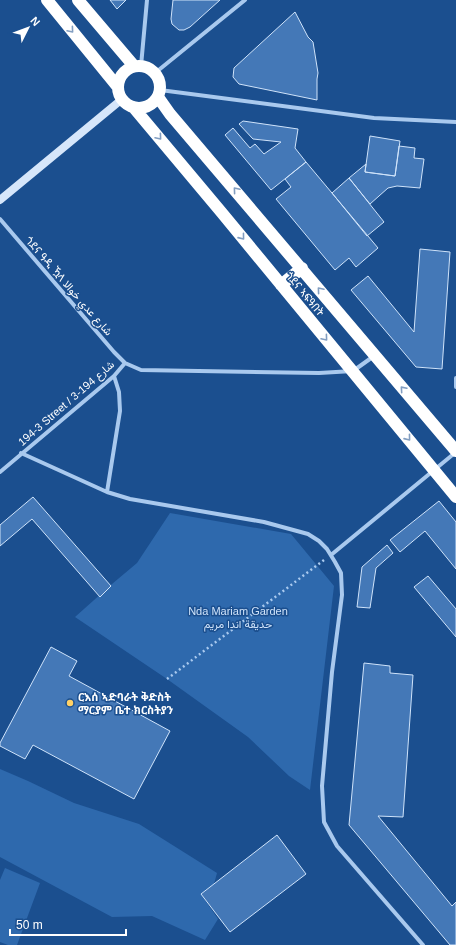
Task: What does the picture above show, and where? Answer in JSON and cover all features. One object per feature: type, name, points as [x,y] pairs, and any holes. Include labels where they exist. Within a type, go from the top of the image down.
[{"type":"highway","points":[[47,0],[117,86]]},
{"type":"highway","points":[[78,0],[138,66]]},
{"type":"highway","points":[[138,66],[148,68],[155,73],[160,84],[159,94],[154,102],[148,106],[134,108],[127,105],[122,100],[118,93],[117,86],[123,72],[128,68],[138,66]]},
{"type":"highway","name":"ጎደና ኣፍዓበት","points":[[159,94],[170,114],[302,268],[374,356],[456,452]]},
{"type":"highway","name":"ጎደና ኣፍዓበት","points":[[134,108],[456,497]]},
{"type":"highway","points":[[281,285],[302,268]]},
{"type":"street","points":[[138,66],[147,0]]},
{"type":"street","points":[[155,73],[245,0]]},
{"type":"street","points":[[159,94],[374,118],[456,122]]},
{"type":"street","points":[[0,200],[122,100]]},
{"type":"street","name":"ጎደና ዓዲ ዃላ شارع عدي خوالا","points":[[0,219],[125,363]]},
{"type":"street","points":[[125,363],[141,370],[319,373],[352,371],[374,356]]},
{"type":"street","name":"194-3 Street / شارع 194-3","points":[[1,469],[114,376],[125,363]]},
{"type":"street","points":[[107,492],[120,411],[119,392],[114,376]]},
{"type":"street","points":[[456,378],[456,387]]},
{"type":"street","points":[[331,555],[435,471],[456,452]]},
{"type":"street","points":[[21,454],[107,492],[130,499],[264,522],[308,534],[319,541],[331,555],[340,573],[342,595],[332,672],[322,786],[324,822],[337,846],[423,945]]},
{"type":"path","points":[[167,679],[331,555]]},
{"type":"green space","name":"Nda Mariam Garden حديقة اندا مريم","points":[[170,513],[291,534],[334,586],[310,790],[289,776],[248,737],[167,679],[75,617],[137,563]]},
{"type":"green space","points":[[0,769],[74,803],[139,824],[217,873],[214,884],[201,894],[218,919],[205,940],[152,916],[112,917],[0,857]]},
{"type":"green space","points":[[5,868],[40,883],[17,945],[8,945],[0,942],[0,880]]},
{"type":"building","points":[[110,0],[126,0],[117,9]]},
{"type":"building","points":[[173,0],[220,0],[190,27],[184,30],[179,30],[172,24],[171,19]]},
{"type":"building","points":[[295,12],[308,37],[313,42],[318,73],[317,100],[239,84],[233,77],[234,68]]},
{"type":"building","points":[[243,121],[298,129],[295,148],[306,162],[271,190],[225,135],[233,128],[250,148],[255,144],[264,154],[281,142],[253,139],[239,124]]},
{"type":"building","points":[[370,136],[400,141],[395,176],[365,172]]},
{"type":"building","points":[[399,146],[415,148],[414,158],[424,159],[420,188],[397,186],[388,188],[370,204],[349,178],[366,164],[365,172],[395,176]]},
{"type":"building","points":[[306,162],[378,248],[356,267],[349,258],[335,270],[276,199],[291,187],[285,179]]},
{"type":"building","points":[[349,178],[384,222],[367,236],[332,193]]},
{"type":"building","points":[[420,249],[450,252],[442,369],[416,367],[351,290],[368,276],[414,332]]},
{"type":"building","points":[[33,497],[111,586],[100,597],[32,519],[0,546],[0,525]]},
{"type":"building","points":[[439,501],[456,522],[456,569],[425,531],[400,552],[390,540]]},
{"type":"building","points":[[387,545],[393,553],[376,568],[370,608],[357,607],[362,567]]},
{"type":"building","points":[[428,576],[456,609],[456,637],[414,587]]},
{"type":"building","name":"ርእሰ ኣድባራት ቅድስት ማርያም ቤተ ክርስትያን","points":[[51,647],[77,661],[69,676],[170,731],[134,799],[33,745],[25,759],[0,746],[0,743]]},
{"type":"building","points":[[364,663],[390,666],[390,673],[413,675],[403,817],[378,816],[452,906],[456,902],[456,945],[450,945],[349,825]]},
{"type":"building","points":[[277,835],[306,874],[230,932],[201,894]]},
{"type":"place","name":"ርእሰ ኣድባራት ቅድስት ማርያም ቤተ ክርስትያን","points":[[70,703]]}]
